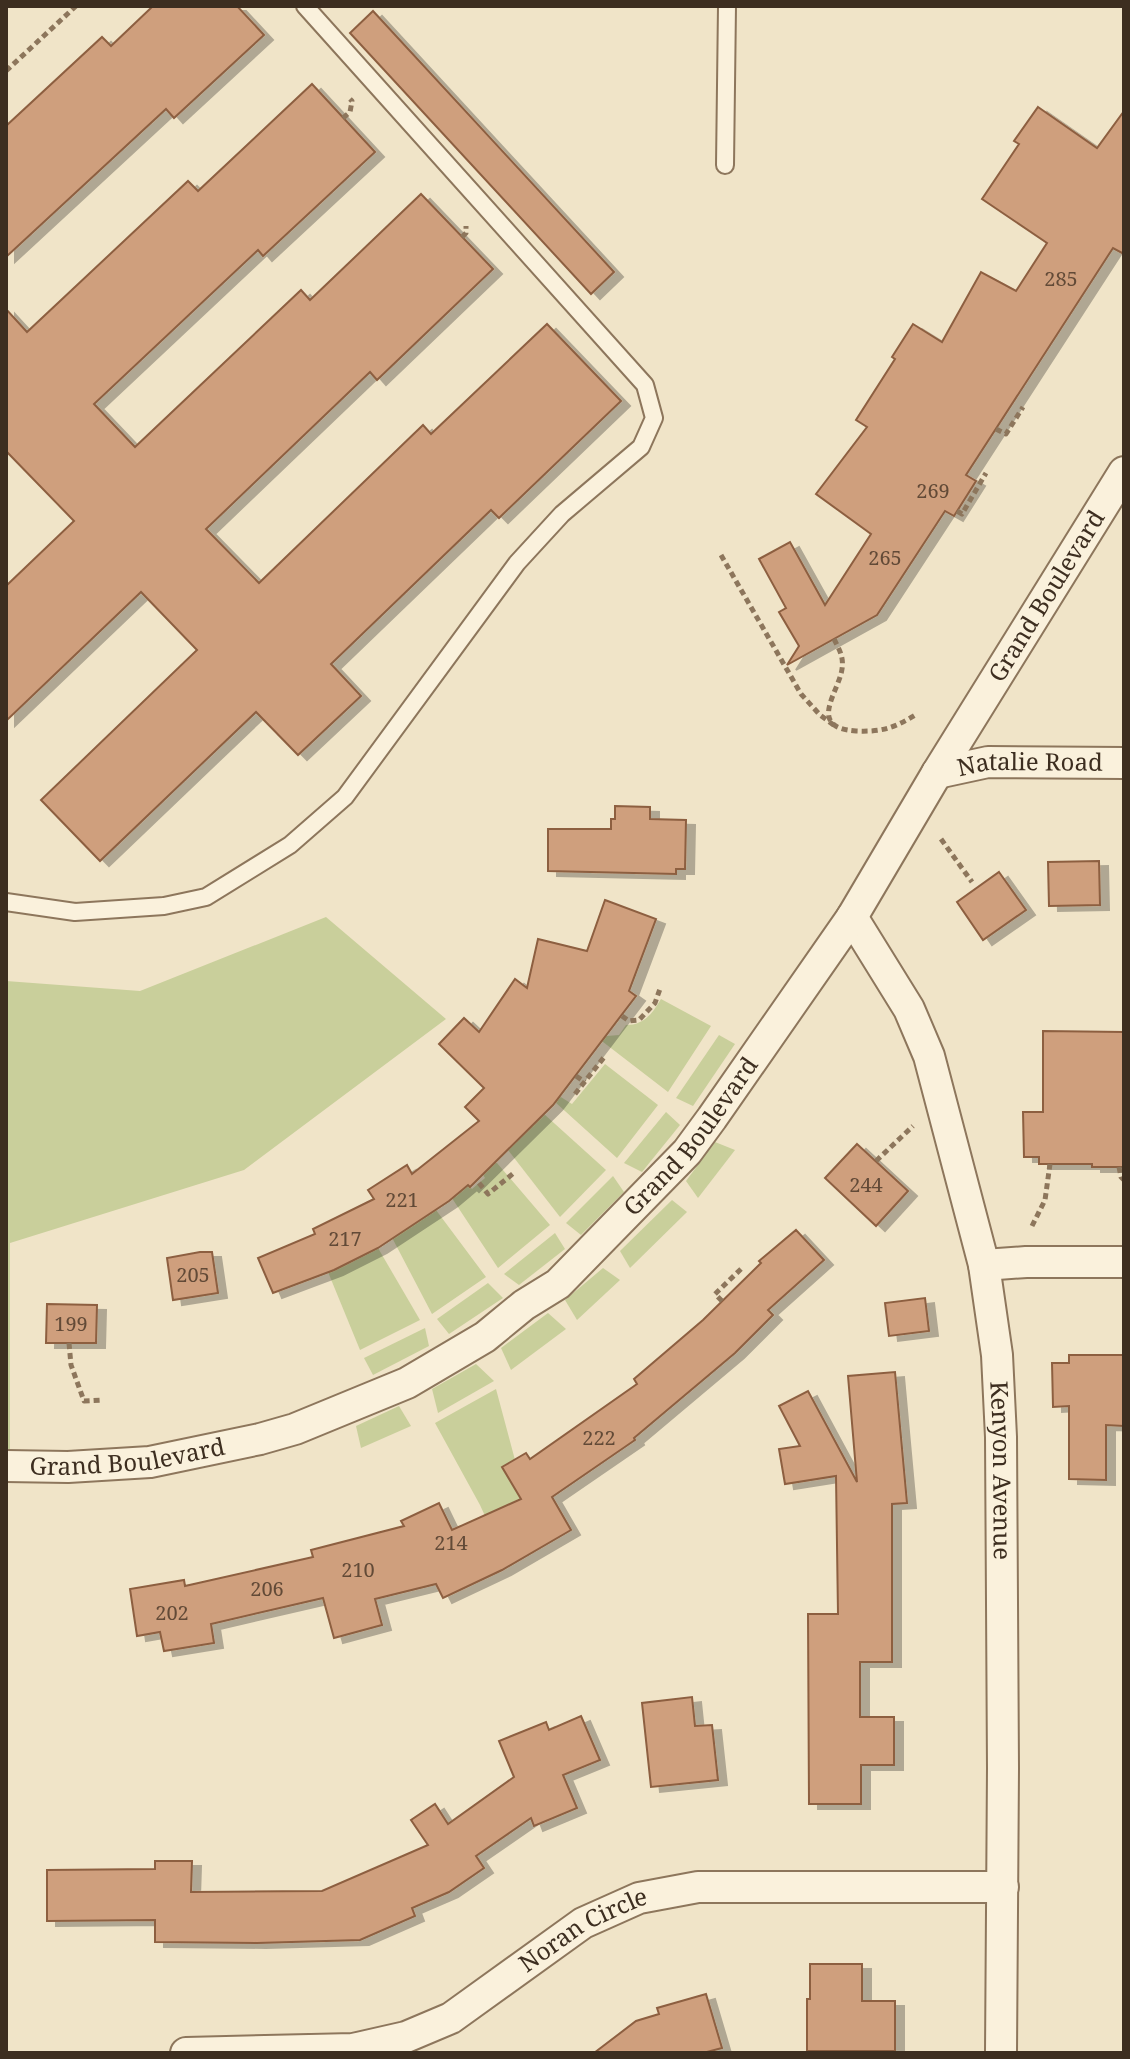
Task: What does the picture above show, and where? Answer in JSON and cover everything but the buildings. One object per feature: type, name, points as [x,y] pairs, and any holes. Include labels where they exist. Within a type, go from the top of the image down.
[{"type":"street","name":"Grand Boulevard","points":[[6,1466],[68,1467],[150,1462],[295,1429],[407,1383],[485,1337],[524,1305],[558,1284],[687,1152],[852,917],[937,773],[1124,472]]},
{"type":"street","name":"Natalie Road","points":[[937,773],[988,762],[1124,763]]},
{"type":"street","name":"Kenyon Avenue","points":[[852,917],[909,1009],[929,1056],[984,1265],[997,1355],[1001,1437],[1001,2053]]},
{"type":"street","points":[[984,1265],[1124,1262]]},
{"type":"street","name":"Noran Circle","points":[[186,2053],[353,2049],[406,2037],[451,2018],[583,1923],[639,1898],[698,1887],[1003,1887]]},
{"type":"lane","points":[[6,902],[75,912],[164,906],[206,897],[290,845],[345,797],[517,563],[562,514],[641,447],[654,418],[645,385],[305,6]]},
{"type":"lane","points":[[725,165],[727,6]]},
{"type":"path","points":[[6,71],[76,6]]},
{"type":"path","points":[[996,429],[1006,434],[1023,407]]},
{"type":"path","points":[[957,511],[962,514],[986,473]]},
{"type":"path","points":[[721,555],[801,694],[820,715],[835,726],[872,732],[894,728],[917,714]]},
{"type":"path","points":[[834,639],[842,655],[839,681],[830,695],[828,714],[835,726]]},
{"type":"path","points":[[941,839],[972,882]]},
{"type":"path","points":[[622,1016],[629,1021],[639,1020],[655,1003],[661,986]]},
{"type":"path","points":[[575,1094],[605,1056]]},
{"type":"path","points":[[576,1076],[585,1082]]},
{"type":"path","points":[[876,1161],[912,1126],[945,1118]]},
{"type":"path","points":[[1032,1226],[1045,1200],[1050,1164]]},
{"type":"path","points":[[1119,1167],[1124,1180]]},
{"type":"path","points":[[479,1183],[488,1194],[515,1172]]},
{"type":"path","points":[[722,1301],[715,1294],[742,1268]]},
{"type":"path","points":[[69,1343],[71,1365],[84,1401],[102,1400]]},
{"type":"green space","points":[[326,917],[446,1019],[244,1170],[10,1243],[10,1466],[6,1466],[6,981],[140,991]]},
{"type":"green space","points":[[661,999],[711,1026],[668,1092],[568,1015],[570,1011],[607,1036],[619,1035],[626,1025],[647,1018]]},
{"type":"green space","points":[[719,1035],[735,1044],[693,1106],[676,1098]]},
{"type":"green space","points":[[605,1064],[658,1105],[617,1158],[524,1074],[572,1104]]},
{"type":"green space","points":[[666,1112],[680,1125],[642,1172],[624,1163]]},
{"type":"green space","points":[[544,1114],[606,1170],[560,1217],[508,1150]]},
{"type":"green space","points":[[715,1142],[735,1150],[698,1198],[686,1181]]},
{"type":"green space","points":[[497,1163],[550,1225],[498,1268],[442,1183],[468,1185],[472,1189],[485,1178],[482,1173]]},
{"type":"green space","points":[[613,1176],[624,1192],[581,1235],[566,1223]]},
{"type":"green space","points":[[672,1200],[687,1212],[630,1268],[620,1251]]},
{"type":"green space","points":[[436,1210],[486,1277],[432,1314],[387,1228],[413,1225]]},
{"type":"green space","points":[[555,1233],[565,1249],[519,1285],[504,1274]]},
{"type":"green space","points":[[378,1248],[420,1320],[360,1350],[328,1272]]},
{"type":"green space","points":[[603,1268],[620,1280],[577,1320],[565,1300]]},
{"type":"green space","points":[[488,1283],[503,1298],[449,1334],[437,1319]]},
{"type":"green space","points":[[548,1313],[566,1329],[511,1370],[501,1348]]},
{"type":"green space","points":[[425,1328],[429,1346],[373,1375],[364,1358]]},
{"type":"green space","points":[[476,1364],[494,1381],[438,1413],[432,1389]]},
{"type":"green space","points":[[496,1389],[515,1460],[502,1468],[520,1498],[497,1512],[524,1557],[507,1564],[480,1505],[435,1423]]},
{"type":"green space","points":[[399,1406],[411,1426],[361,1448],[356,1426]]}]
